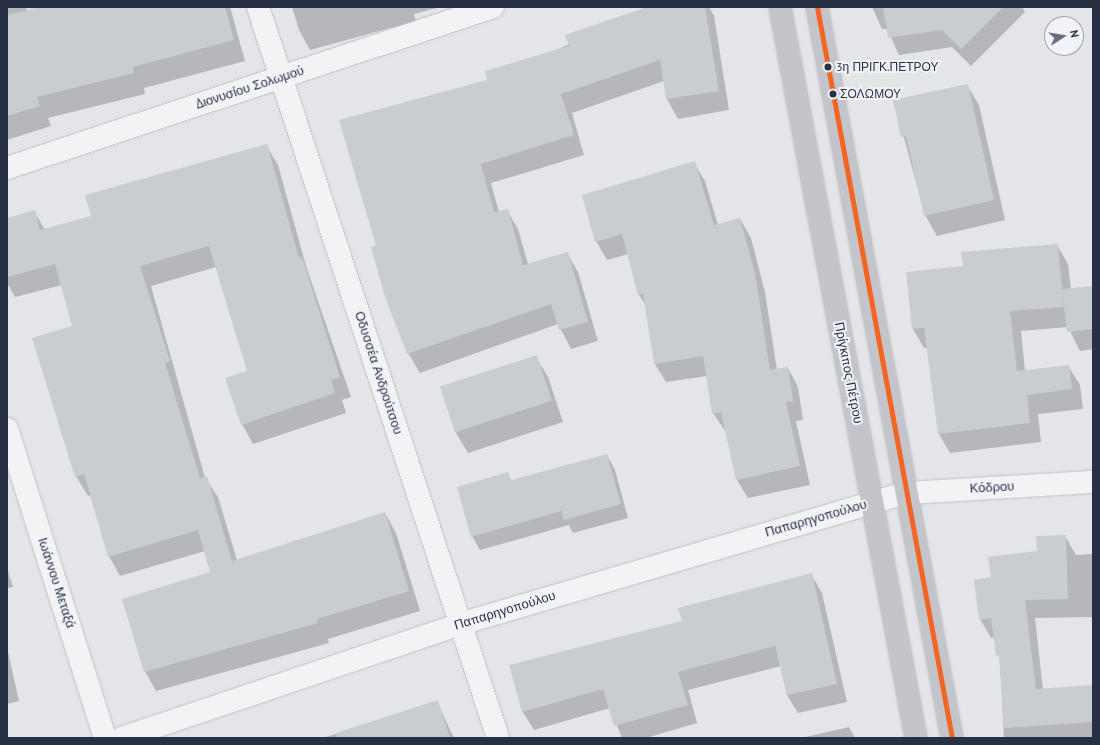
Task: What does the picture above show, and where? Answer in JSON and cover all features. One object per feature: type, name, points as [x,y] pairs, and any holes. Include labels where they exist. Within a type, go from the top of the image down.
[{"type":"main road","name":"Πρίγκιπος Πέτρου","points":[[780,7],[890,497],[952,738]]},
{"type":"main road","name":"Πρίγκιπος Πέτρου","points":[[816,7],[890,497],[916,738]]},
{"type":"street","name":"Οδυσσέα Ανδρούτσου","points":[[258,7],[498,738]]},
{"type":"street","name":"Διονυσίου Σολωμού","points":[[7,168],[494,7]]},
{"type":"street","name":"Ιωάννου Μεταξά","points":[[7,429],[105,738]]},
{"type":"street","name":"Κόδρου","points":[[890,497],[1093,482]]},
{"type":"street","name":"Παπαρηγοπούλου","points":[[122,738],[460,624],[890,497]]},
{"type":"building","points":[[39,7],[225,7],[234,40],[133,67],[134,73],[37,97],[40,106],[7,116],[7,15]]},
{"type":"building","points":[[647,7],[705,7],[719,91],[666,99],[660,60],[561,94],[574,135],[481,164],[494,212],[508,209],[523,265],[568,252],[588,322],[559,330],[551,304],[407,354],[385,297],[371,247],[376,246],[339,120],[487,80],[485,71],[569,46],[565,35]]},
{"type":"building","points":[[883,7],[1003,7],[961,49],[942,30],[888,38]]},
{"type":"building","points":[[968,84],[994,200],[924,216],[906,136],[901,137],[893,100]]},
{"type":"building","points":[[267,144],[299,258],[302,257],[340,377],[331,380],[335,393],[241,425],[225,378],[247,371],[209,246],[140,266],[170,361],[165,363],[200,478],[207,476],[232,561],[385,512],[409,591],[317,619],[318,623],[144,672],[122,599],[210,572],[198,530],[108,557],[84,474],[75,477],[32,338],[72,326],[55,264],[7,277],[7,218],[35,210],[40,230],[91,216],[85,195]]},
{"type":"building","points":[[695,161],[714,225],[740,218],[755,273],[770,370],[788,367],[793,401],[786,402],[800,466],[736,480],[721,412],[712,414],[703,356],[654,364],[643,294],[638,295],[622,234],[595,242],[582,195]]},
{"type":"building","points":[[1058,244],[1064,307],[1010,311],[1017,371],[1069,365],[1072,389],[1027,395],[1030,423],[938,434],[924,328],[912,329],[906,272],[963,266],[961,252]]},
{"type":"building","points":[[1093,286],[1093,329],[1067,332],[1062,289]]},
{"type":"building","points":[[537,355],[552,401],[455,432],[440,387]]},
{"type":"building","points":[[607,454],[621,504],[564,520],[562,511],[471,537],[457,487],[508,472],[511,480]]},
{"type":"building","points":[[1066,535],[1068,599],[1025,600],[1036,689],[1093,685],[1093,722],[1004,728],[999,655],[996,656],[991,618],[979,620],[974,580],[991,577],[988,557],[1037,551],[1036,536]]},
{"type":"building","points":[[812,573],[837,684],[787,695],[775,646],[678,672],[688,705],[614,726],[603,689],[522,712],[509,665],[682,621],[678,608]]},
{"type":"building","points":[[438,700],[450,738],[337,738],[336,733]]},
{"type":"transit line","points":[[817,7],[952,738]]},
{"type":"place","name":"3η ΠΡΙΓΚ.ΠΕΤΡΟΥ","points":[[828,67]]},
{"type":"place","name":"ΣΟΛΩΜΟΥ","points":[[833,94]]}]
